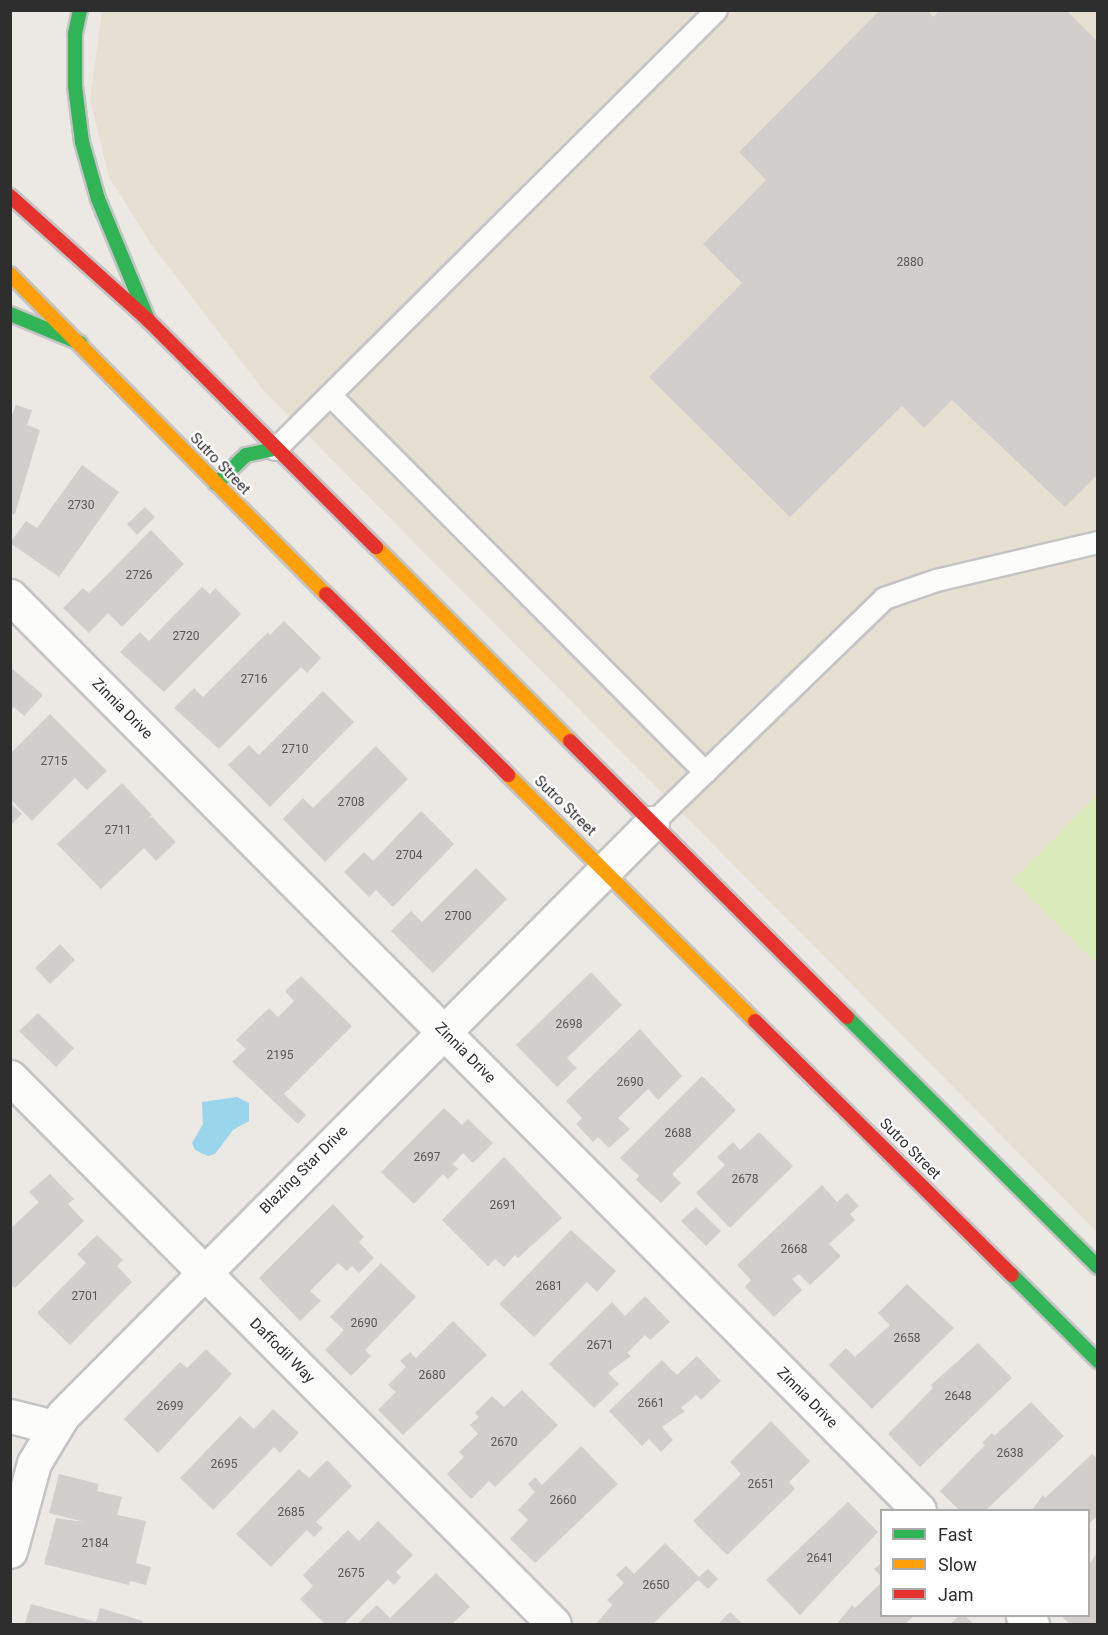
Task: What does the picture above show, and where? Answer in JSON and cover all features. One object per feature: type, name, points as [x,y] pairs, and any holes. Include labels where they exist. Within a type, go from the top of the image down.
[{"type":"main road","points":[[80,10],[75,34],[75,86],[81,142],[98,199],[123,253],[148,321]]},
{"type":"main road","points":[[10,196],[148,321],[1098,1267]]},
{"type":"main road","name":"Sutro Street","points":[[10,274],[80,342],[216,484],[606,868],[1098,1361]]},
{"type":"main road","points":[[10,314],[80,342]]},
{"type":"main road","points":[[216,484],[246,455],[275,449]]},
{"type":"street","name":"Zinnia Drive","points":[[10,596],[918,1509]]},
{"type":"street","name":"Blazing Star Drive","points":[[10,1551],[34,1463],[54,1427],[202,1271],[652,823]]},
{"type":"street","name":"Daffodil Way","points":[[10,1077],[543,1621]]},
{"type":"street","points":[[10,1416],[54,1427]]},
{"type":"lane","points":[[275,449],[716,10]]},
{"type":"lane","points":[[330,394],[705,772]]},
{"type":"lane","points":[[652,823],[884,598],[936,580],[1098,542]]},
{"type":"shaded area","points":[[102,11],[1097,11],[1097,1232],[264,391],[151,244],[109,177],[90,100]]},
{"type":"green space","points":[[1097,795],[1097,964],[1013,880]]},
{"type":"water","points":[[237,1097],[249,1103],[249,1121],[233,1130],[215,1154],[208,1156],[195,1150],[192,1143],[203,1124],[202,1102]]},
{"type":"building","points":[[880,10],[927,10],[933,17],[940,10],[1066,10],[1098,42],[1098,474],[1065,507],[952,400],[924,428],[902,406],[790,517],[649,377],[742,283],[703,244],[766,180],[739,152]]},
{"type":"building","points":[[16,405],[32,410],[27,425],[40,430],[15,514],[10,513],[10,420]]},
{"type":"building","points":[[82,465],[119,492],[59,577],[10,543],[26,521],[37,528]]},
{"type":"building","points":[[145,507],[155,517],[137,535],[127,524]]},
{"type":"building","points":[[151,530],[184,564],[122,627],[108,613],[89,633],[63,608],[83,588],[89,593]]},
{"type":"building","points":[[202,587],[210,594],[215,588],[241,614],[164,692],[120,652],[140,632],[149,641]]},
{"type":"building","points":[[284,621],[321,658],[307,673],[301,667],[219,749],[174,708],[194,688],[203,697],[268,632],[270,635]]},
{"type":"building","points":[[10,667],[43,695],[24,716],[14,707],[10,711]]},
{"type":"building","points":[[323,691],[354,722],[270,807],[228,765],[249,745],[259,755]]},
{"type":"building","points":[[50,714],[107,771],[87,790],[75,778],[32,821],[10,799],[10,754]]},
{"type":"building","points":[[376,746],[408,779],[325,862],[283,819],[303,798],[313,808]]},
{"type":"building","points":[[122,783],[152,815],[148,818],[152,817],[176,842],[156,861],[144,848],[101,889],[57,844]]},
{"type":"building","points":[[10,802],[22,814],[10,826]]},
{"type":"building","points":[[421,811],[454,844],[393,907],[376,890],[369,897],[344,872],[364,852],[373,861]]},
{"type":"building","points":[[476,868],[507,899],[433,973],[391,931],[411,911],[422,922]]},
{"type":"building","points":[[60,944],[75,960],[50,984],[35,968]]},
{"type":"building","points":[[591,972],[622,1005],[567,1058],[577,1068],[557,1087],[516,1045]]},
{"type":"building","points":[[301,976],[352,1026],[284,1094],[306,1115],[298,1124],[232,1062],[246,1049],[236,1040],[269,1008],[278,1017],[294,1001],[285,991]]},
{"type":"building","points":[[38,1013],[74,1048],[56,1067],[19,1031]]},
{"type":"building","points":[[640,1029],[682,1076],[658,1100],[648,1089],[618,1118],[630,1129],[609,1148],[598,1137],[593,1142],[576,1124],[582,1118],[566,1101]]},
{"type":"building","points":[[702,1076],[736,1110],[672,1174],[681,1183],[661,1203],[636,1180],[639,1176],[620,1158]]},
{"type":"building","points":[[444,1108],[462,1125],[468,1119],[493,1143],[473,1163],[463,1153],[453,1164],[458,1169],[448,1179],[443,1174],[414,1204],[381,1172]]},
{"type":"building","points":[[759,1132],[793,1166],[730,1228],[696,1193],[725,1165],[717,1157],[733,1142],[740,1150]]},
{"type":"building","points":[[504,1157],[562,1218],[518,1258],[515,1255],[504,1267],[495,1259],[488,1266],[442,1220]]},
{"type":"building","points":[[50,1174],[74,1199],[68,1204],[84,1221],[15,1288],[10,1285],[10,1229],[39,1202],[29,1192]]},
{"type":"building","points":[[822,1185],[837,1202],[847,1193],[859,1206],[850,1214],[855,1220],[829,1244],[841,1256],[810,1285],[799,1274],[792,1279],[802,1290],[774,1317],[745,1287],[751,1280],[737,1265]]},
{"type":"building","points":[[333,1204],[364,1237],[359,1242],[374,1258],[359,1273],[352,1266],[347,1271],[338,1263],[310,1291],[321,1301],[300,1321],[259,1278]]},
{"type":"building","points":[[696,1207],[721,1231],[706,1246],[681,1221]]},
{"type":"building","points":[[571,1230],[616,1271],[597,1292],[587,1282],[534,1337],[499,1304]]},
{"type":"building","points":[[97,1235],[123,1260],[117,1266],[132,1282],[70,1345],[37,1313],[86,1263],[77,1254]]},
{"type":"building","points":[[381,1263],[416,1297],[365,1350],[371,1356],[351,1376],[325,1350],[344,1330],[330,1317]]},
{"type":"building","points":[[907,1284],[954,1328],[872,1409],[829,1365],[846,1348],[855,1357],[890,1325],[878,1313]]},
{"type":"building","points":[[645,1296],[670,1322],[650,1340],[645,1335],[627,1353],[631,1356],[608,1373],[619,1384],[594,1408],[549,1364],[612,1302],[625,1316]]},
{"type":"building","points":[[453,1321],[487,1355],[403,1435],[378,1410],[396,1392],[388,1385],[406,1367],[400,1361],[410,1352],[416,1358]]},
{"type":"building","points":[[978,1343],[1012,1378],[920,1467],[888,1434],[933,1388],[931,1385]]},
{"type":"building","points":[[206,1349],[232,1374],[158,1453],[124,1419],[180,1362],[187,1368]]},
{"type":"building","points":[[697,1356],[721,1381],[701,1400],[696,1395],[681,1408],[685,1411],[662,1427],[673,1440],[661,1452],[649,1439],[642,1446],[609,1411],[662,1360],[677,1375]]},
{"type":"building","points":[[522,1390],[558,1425],[495,1487],[489,1481],[471,1499],[447,1474],[464,1457],[459,1452],[478,1434],[470,1425],[479,1417],[475,1413],[492,1396],[504,1407]]},
{"type":"building","points":[[1031,1402],[1064,1436],[987,1509],[958,1509],[940,1491],[985,1445],[982,1443],[992,1433],[994,1436]]},
{"type":"building","points":[[273,1409],[299,1433],[280,1453],[274,1447],[213,1510],[180,1478],[240,1416],[254,1429]]},
{"type":"building","points":[[771,1421],[810,1461],[789,1482],[795,1489],[727,1555],[693,1521],[741,1474],[730,1462]]},
{"type":"building","points":[[581,1446],[618,1484],[535,1563],[510,1539],[528,1520],[518,1510],[535,1492],[528,1484],[535,1477],[542,1485]]},
{"type":"building","points":[[1092,1454],[1098,1459],[1098,1516],[1090,1522],[1090,1509],[1033,1509],[1043,1495],[1045,1498]]},
{"type":"building","points":[[327,1460],[352,1486],[316,1522],[323,1528],[314,1537],[307,1530],[271,1567],[236,1534],[299,1469],[309,1478]]},
{"type":"building","points":[[59,1474],[99,1484],[97,1491],[122,1497],[117,1515],[146,1521],[136,1563],[151,1567],[146,1585],[130,1581],[129,1585],[44,1564],[56,1518],[84,1522],[49,1513]]},
{"type":"building","points":[[848,1502],[878,1532],[800,1615],[766,1580]]},
{"type":"building","points":[[378,1521],[413,1555],[396,1572],[401,1577],[394,1585],[388,1579],[344,1624],[325,1624],[300,1599],[313,1586],[303,1575],[348,1530],[359,1541]]},
{"type":"building","points":[[665,1543],[699,1577],[708,1569],[718,1579],[708,1589],[698,1580],[653,1624],[596,1624],[612,1605],[607,1600],[624,1583],[616,1575],[626,1566],[634,1574]]},
{"type":"building","points":[[1098,1551],[1098,1621],[1094,1624],[1070,1624],[1062,1617],[1090,1617],[1090,1563]]},
{"type":"building","points":[[880,1564],[880,1575],[874,1569]]},
{"type":"building","points":[[436,1573],[470,1607],[452,1624],[357,1624],[377,1605],[390,1618]]},
{"type":"building","points":[[880,1584],[880,1617],[913,1617],[905,1624],[837,1624],[852,1605],[855,1608]]},
{"type":"building","points":[[31,1604],[96,1622],[100,1608],[143,1621],[142,1624],[19,1624],[25,1623]]},
{"type":"building","points":[[730,1612],[743,1624],[718,1624]]},
{"type":"building","points":[[958,1617],[966,1617],[974,1624],[950,1624]]},
{"type":"traffic: fast","points":[[80,10],[75,34],[75,86],[82,142],[98,199],[148,320]]},
{"type":"traffic: fast","points":[[10,314],[80,343]]},
{"type":"traffic: fast","points":[[216,484],[246,455],[275,449]]},
{"type":"traffic: fast","points":[[847,1017],[1098,1267]]},
{"type":"traffic: fast","points":[[1012,1275],[1098,1361]]},
{"type":"traffic: slow","points":[[10,274],[326,594]]},
{"type":"traffic: slow","points":[[376,547],[570,741]]},
{"type":"traffic: slow","points":[[508,775],[755,1021]]},
{"type":"traffic: jam","points":[[10,196],[148,320],[376,547]]},
{"type":"traffic: jam","points":[[326,594],[508,775]]},
{"type":"traffic: jam","points":[[570,741],[847,1017]]},
{"type":"traffic: jam","points":[[755,1021],[1012,1275]]}]
